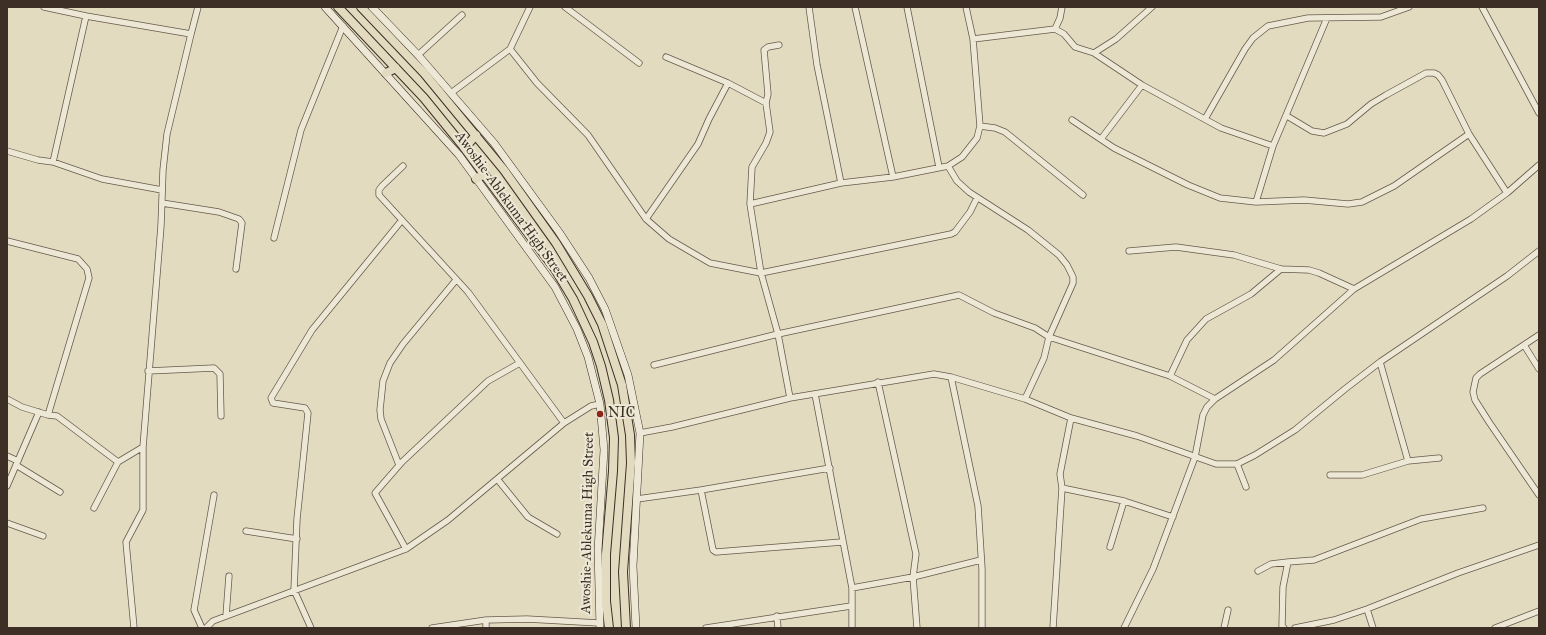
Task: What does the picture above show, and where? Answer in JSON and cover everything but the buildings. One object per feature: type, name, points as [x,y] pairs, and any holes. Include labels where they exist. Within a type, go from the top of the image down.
[{"type":"main road","name":"Awoshie-Ablekuma High Street","points":[[338,7],[424,98],[463,146],[555,269],[570,293],[593,342],[601,366],[609,400],[614,438],[614,471],[606,554],[606,601],[609,628]]},
{"type":"main road","name":"Awoshie-Ablekuma High Street","points":[[361,7],[424,73],[476,135],[556,243],[588,296],[602,324],[614,355],[622,385],[630,435],[631,463],[623,572],[626,628]]},
{"type":"main road","points":[[386,73],[396,68]]},
{"type":"main road","points":[[463,146],[470,142],[476,135]]},
{"type":"main road","points":[[476,179],[484,174]]},
{"type":"street","points":[[44,7],[86,16],[191,34]]},
{"type":"street","points":[[134,628],[126,542],[143,510],[143,447],[162,190],[168,134],[198,7]]},
{"type":"street","name":"Awoshie-Ablekuma High Street","points":[[325,7],[459,155],[555,287],[577,329],[588,357],[600,404],[604,450],[598,550],[599,626]]},
{"type":"street","name":"Awoshie-Ablekuma High Street","points":[[372,7],[418,56],[494,143],[559,232],[589,278],[605,309],[628,375],[640,433],[633,566],[636,628]]},
{"type":"street","points":[[451,93],[510,49],[530,7]]},
{"type":"street","points":[[565,7],[639,63]]},
{"type":"street","points":[[809,7],[817,65],[842,183]]},
{"type":"street","points":[[855,7],[893,177]]},
{"type":"street","points":[[907,7],[938,167]]},
{"type":"street","points":[[750,204],[842,183],[893,177],[948,166],[962,157],[977,138],[980,126],[973,39],[966,7]]},
{"type":"street","points":[[1055,29],[1060,18],[1062,7]]},
{"type":"street","points":[[1094,53],[1116,39],[1152,7]]},
{"type":"street","points":[[1205,119],[1245,49],[1261,30],[1268,26],[1308,18],[1381,17],[1400,8],[1409,7]]},
{"type":"street","points":[[1482,7],[1539,113]]},
{"type":"street","points":[[418,56],[462,15]]},
{"type":"street","points":[[53,162],[86,16]]},
{"type":"street","points":[[1256,202],[1273,146],[1287,116],[1327,18]]},
{"type":"street","points":[[274,238],[303,125],[342,26]]},
{"type":"street","points":[[973,39],[1055,29],[1064,34],[1075,47],[1094,53],[1142,85],[1221,128],[1273,146]]},
{"type":"street","points":[[779,45],[768,47],[764,50],[768,94],[766,103],[770,132],[766,143],[752,167],[750,204],[761,273],[778,334],[790,398]]},
{"type":"street","points":[[510,49],[537,83],[588,135],[646,219],[669,239],[710,262],[761,273],[953,234],[970,212],[977,198]]},
{"type":"street","points":[[666,57],[728,83],[766,103]]},
{"type":"street","points":[[1287,116],[1312,131],[1324,133],[1347,124],[1371,104],[1426,73],[1434,73],[1442,80],[1469,134],[1507,192]]},
{"type":"street","points":[[646,219],[698,144],[728,83]]},
{"type":"street","points":[[1101,139],[1142,85]]},
{"type":"street","points":[[1072,120],[1114,148],[1201,190],[1220,198],[1256,202],[1304,200],[1348,204],[1362,202],[1394,186],[1469,134]]},
{"type":"street","points":[[980,126],[995,128],[1005,132],[1083,195]]},
{"type":"street","points":[[7,151],[38,160],[53,162],[102,179],[162,190]]},
{"type":"street","points":[[1124,628],[1153,569],[1173,517],[1195,457],[1203,414],[1215,399],[1274,360],[1354,289],[1471,219],[1507,192],[1539,165]]},
{"type":"street","points":[[403,166],[379,190],[379,195],[468,292],[518,364],[564,423]]},
{"type":"street","points":[[948,166],[957,181],[977,198],[1028,230],[1059,255],[1072,273],[1073,283],[1049,336],[1044,358],[1025,399]]},
{"type":"street","points":[[162,203],[205,209],[239,219],[242,223],[236,269]]},
{"type":"street","points":[[311,628],[294,590],[308,412],[305,408],[273,403],[270,398],[312,330],[402,220]]},
{"type":"street","points":[[7,241],[78,259],[87,269],[89,278],[48,415]]},
{"type":"street","points":[[1129,251],[1176,247],[1234,255],[1281,269],[1314,271],[1354,289]]},
{"type":"street","points":[[640,433],[672,427],[790,398],[878,382],[934,374],[952,377],[1025,399],[1071,418],[1137,436],[1195,457],[1219,464],[1237,464],[1255,455],[1295,430],[1345,388],[1380,362],[1507,276],[1539,251]]},
{"type":"street","points":[[1170,376],[1187,340],[1206,319],[1251,294],[1281,269]]},
{"type":"street","points":[[399,465],[381,419],[380,410],[383,381],[390,363],[403,344],[456,280]]},
{"type":"street","points":[[654,365],[778,334],[959,295],[994,313],[1035,328],[1049,336],[1170,376],[1215,399]]},
{"type":"street","points":[[1539,334],[1480,374],[1476,378],[1472,392],[1475,400],[1489,422],[1539,495]]},
{"type":"street","points":[[1524,344],[1539,369]]},
{"type":"street","points":[[1380,362],[1408,461]]},
{"type":"street","points":[[406,548],[375,494],[399,465],[488,381],[518,364]]},
{"type":"street","points":[[148,371],[214,368],[220,374],[221,416]]},
{"type":"street","points":[[952,377],[978,506],[981,560],[982,628]]},
{"type":"street","points":[[878,382],[916,554],[913,577],[917,628]]},
{"type":"street","points":[[815,394],[830,468],[842,542],[852,588],[852,628]]},
{"type":"street","points":[[7,399],[22,407],[48,415],[57,416],[118,462]]},
{"type":"street","points":[[206,628],[213,621],[406,548],[448,520],[498,480],[564,423],[591,406],[600,404]]},
{"type":"street","points":[[7,486],[39,412]]},
{"type":"street","points":[[1053,628],[1062,488],[1060,474],[1071,418]]},
{"type":"street","points":[[94,508],[118,462],[143,447]]},
{"type":"street","points":[[7,456],[60,492]]},
{"type":"street","points":[[1330,476],[1362,475],[1408,461],[1439,458]]},
{"type":"street","points":[[1237,464],[1246,487]]},
{"type":"street","points":[[637,499],[701,490],[830,468]]},
{"type":"street","points":[[498,480],[528,516],[557,534]]},
{"type":"street","points":[[1062,488],[1124,500],[1173,517]]},
{"type":"street","points":[[701,490],[714,552],[842,542]]},
{"type":"street","points":[[202,628],[194,610],[214,495]]},
{"type":"street","points":[[1110,547],[1124,500]]},
{"type":"street","points":[[1258,571],[1270,564],[1314,560],[1421,519],[1483,508]]},
{"type":"street","points":[[7,523],[43,536]]},
{"type":"street","points":[[246,531],[297,538]]},
{"type":"street","points":[[1295,628],[1334,620],[1367,609],[1458,573],[1539,545]]},
{"type":"street","points":[[852,588],[913,577],[981,560]]},
{"type":"street","points":[[1284,628],[1283,587],[1288,562]]},
{"type":"street","points":[[226,616],[229,576]]},
{"type":"street","points":[[706,628],[776,616],[852,606]]},
{"type":"street","points":[[1367,609],[1373,628]]},
{"type":"street","points":[[1224,628],[1228,610]]},
{"type":"street","points":[[1495,628],[1539,612]]},
{"type":"street","points":[[776,616],[778,628]]},
{"type":"street","points":[[432,628],[486,620],[527,619],[579,626],[599,626]]},
{"type":"street","points":[[486,620],[486,628]]},
{"type":"street","points":[[213,621],[215,628]]},
{"type":"place","name":"NIC","points":[[600,414]]}]
